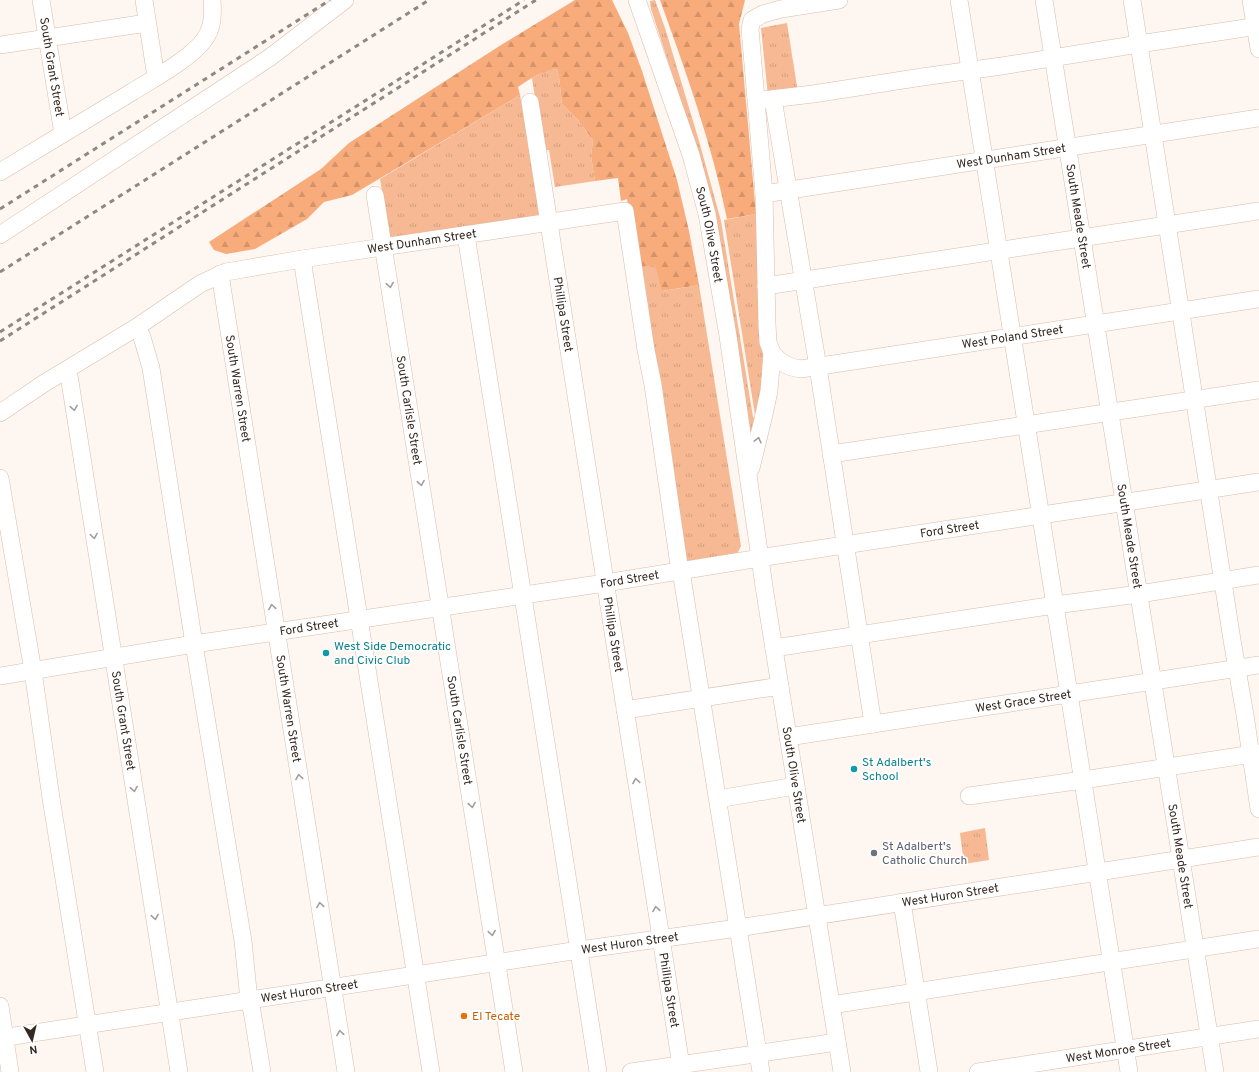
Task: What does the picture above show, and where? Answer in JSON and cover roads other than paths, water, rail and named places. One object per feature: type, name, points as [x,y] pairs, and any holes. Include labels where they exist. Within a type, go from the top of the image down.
[{"type":"street","name":"South Grant Street","points":[[41,0],[63,134]]},
{"type":"street","points":[[144,0],[156,77]]},
{"type":"street","points":[[0,172],[156,77],[192,52],[203,41],[211,27],[213,19],[212,0]]},
{"type":"street","points":[[0,236],[269,58],[345,0]]},
{"type":"street","points":[[759,11],[839,0]]},
{"type":"street","points":[[960,0],[1129,1072]]},
{"type":"street","name":"South Meade Street","points":[[1044,0],[1215,1072]]},
{"type":"street","points":[[1132,0],[1237,668],[1255,754],[1259,809]]},
{"type":"street","points":[[1251,0],[1257,26],[1259,49]]},
{"type":"street","name":"South Olive Street","points":[[639,2],[691,155],[707,214],[728,336],[795,786],[842,1072]]},
{"type":"street","name":"South Olive Street","points":[[749,478],[769,391],[772,353],[768,342],[764,194],[750,35],[759,11]]},
{"type":"street","points":[[0,45],[147,23]]},
{"type":"street","points":[[756,101],[1053,58],[1257,26]]},
{"type":"street","points":[[773,98],[818,366],[873,724]]},
{"type":"street","name":"Phillipa Street","points":[[530,102],[681,1068]]},
{"type":"street","name":"West Dunham Street","points":[[764,194],[1259,118]]},
{"type":"street","name":"South Carlisle Street","points":[[375,195],[514,1072]]},
{"type":"street","name":"West Dunham Street","points":[[0,413],[137,327],[200,284],[220,274],[237,269],[625,211],[681,571]]},
{"type":"street","points":[[766,286],[1259,212]]},
{"type":"street","points":[[466,235],[598,1072]]},
{"type":"street","points":[[302,259],[431,1072]]},
{"type":"street","name":"South Warren Street","points":[[220,274],[346,1072]]},
{"type":"street","name":"West Poland Street","points":[[772,353],[789,368],[801,369],[1259,300]]},
{"type":"street","points":[[137,327],[142,337],[152,368],[194,644],[243,941],[249,1000],[262,1072]]},
{"type":"street","name":"South Grant Street","points":[[68,369],[179,1072]]},
{"type":"street","points":[[769,391],[773,386],[801,369]]},
{"type":"street","points":[[831,454],[1259,390]]},
{"type":"street","points":[[0,478],[33,671],[51,798],[95,1072]]},
{"type":"street","name":"Ford Street","points":[[0,676],[194,644],[605,583],[1259,482]]},
{"type":"street","points":[[681,571],[761,1072]]},
{"type":"street","points":[[774,648],[1259,575]]},
{"type":"street","name":"West Grace Street","points":[[788,737],[1259,665]]},
{"type":"street","points":[[625,710],[780,686]]},
{"type":"street","points":[[969,796],[1255,754]]},
{"type":"street","points":[[718,799],[795,786]]},
{"type":"street","name":"West Huron Street","points":[[2,1037],[497,962],[738,928],[1259,847]]},
{"type":"street","points":[[902,902],[929,1072]]},
{"type":"street","points":[[831,1005],[1259,939]]},
{"type":"street","points":[[0,1006],[2,1037],[10,1072]]},
{"type":"street","name":"West Monroe Street","points":[[978,1072],[1259,1029]]},
{"type":"street","points":[[631,1072],[681,1068],[758,1053],[837,1042]]},
{"type":"railway","points":[[0,209],[330,0]]},
{"type":"railway","points":[[0,272],[429,0]]},
{"type":"railway","points":[[0,332],[524,0]]},
{"type":"railway","points":[[0,341],[536,0]]},
{"type":"place","name":"West Side Democratic and Civic Club","points":[[326,653]]},
{"type":"place","name":"St Adalbert's School","points":[[854,769]]},
{"type":"place","name":"St Adalbert's Catholic Church","points":[[874,853]]},
{"type":"place","name":"El Tecate","points":[[464,1016]]}]
